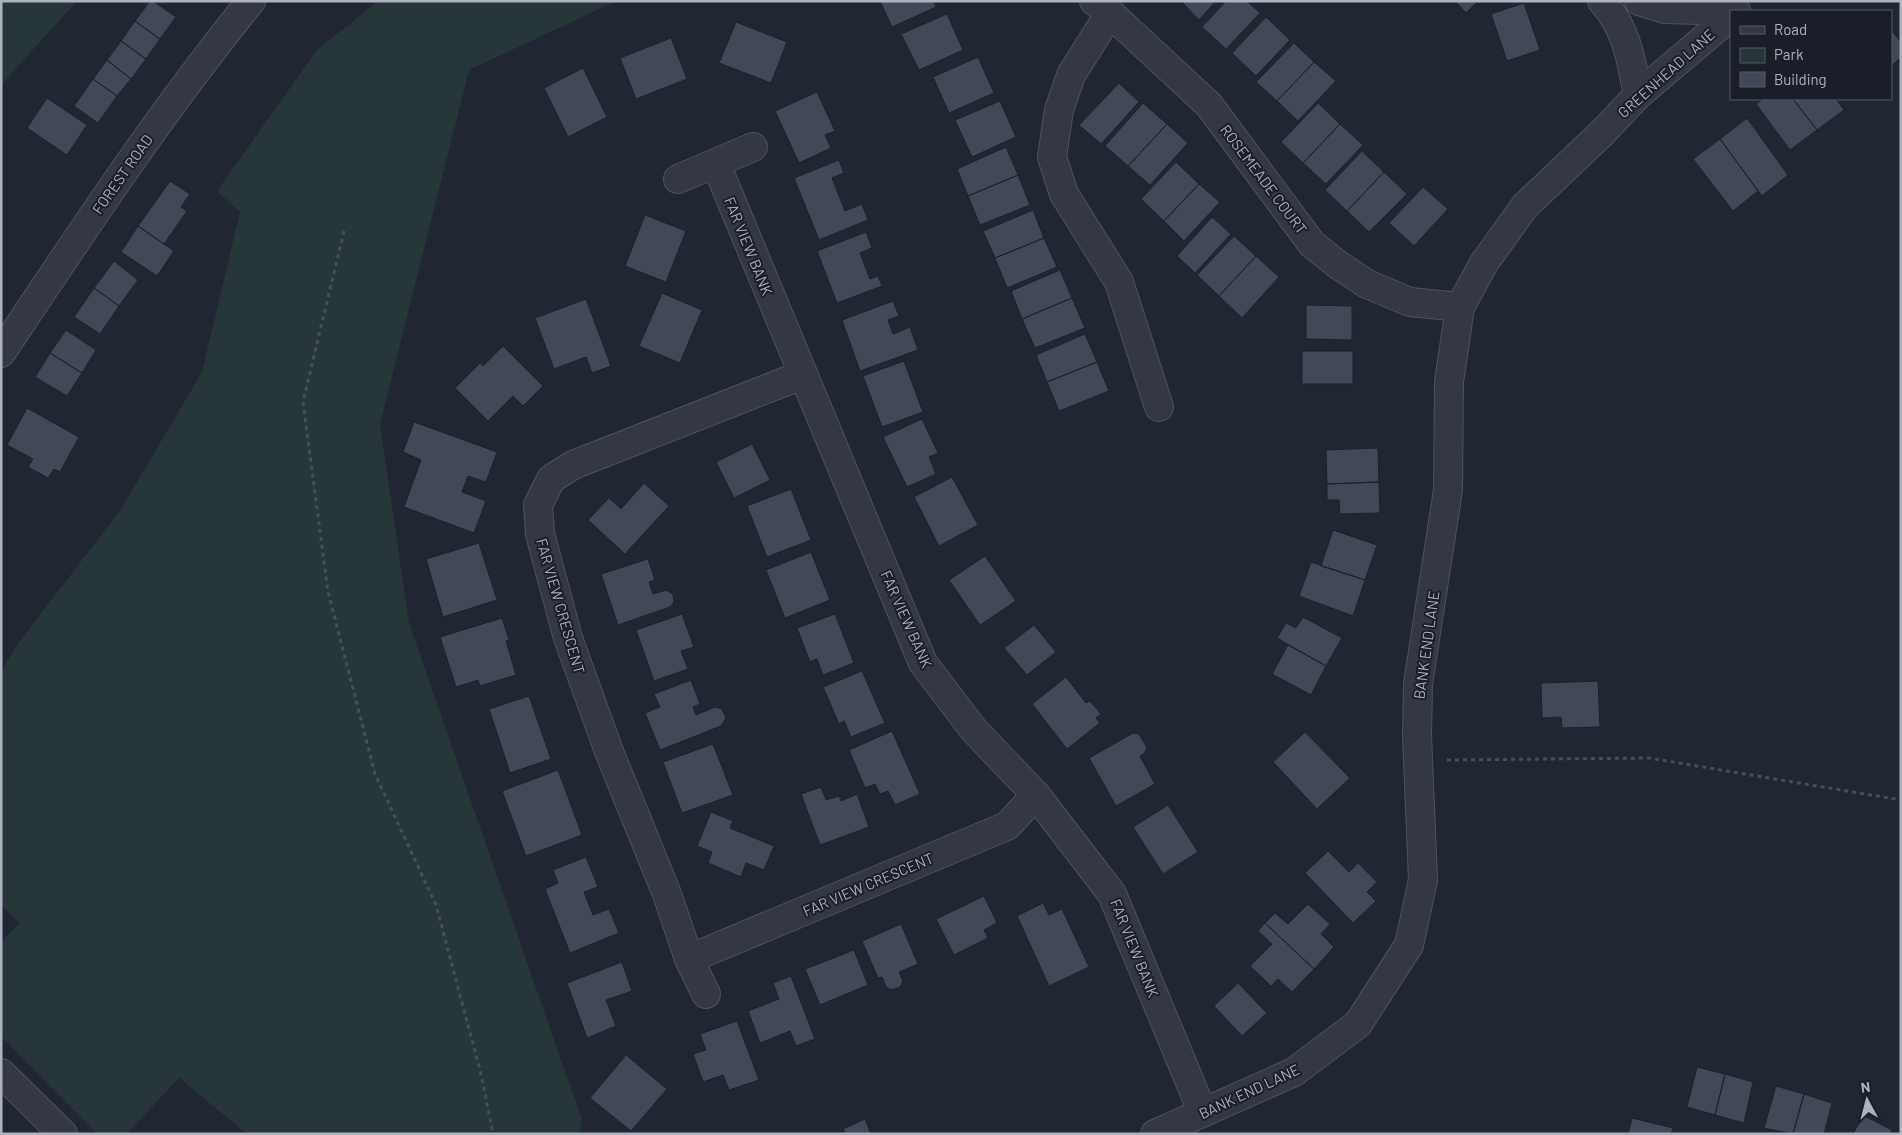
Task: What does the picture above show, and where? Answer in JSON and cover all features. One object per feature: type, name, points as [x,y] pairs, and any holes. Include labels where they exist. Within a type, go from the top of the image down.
[{"type":"street","name":"FOREST ROAD","points":[[1,353],[94,213],[202,61],[251,1]]},
{"type":"street","points":[[1602,1],[1614,15],[1630,52],[1638,95]]},
{"type":"street","points":[[1639,1],[1664,9],[1730,11]]},
{"type":"street","points":[[1737,10],[1747,1]]},
{"type":"street","points":[[1102,7],[1071,75],[1059,110],[1052,157],[1064,194],[1119,282],[1159,407]]},
{"type":"street","name":"ROSEMEADE COURT","points":[[1102,7],[1209,105],[1312,244],[1367,284],[1410,302],[1460,307]]},
{"type":"street","name":"GREENHEAD LANE","points":[[1603,132],[1638,95],[1730,17]]},
{"type":"street","name":"BANK END LANE","points":[[1155,1134],[1294,1072],[1358,1024],[1409,945],[1423,880],[1418,760],[1418,684],[1448,490],[1449,382],[1460,307],[1484,263],[1525,206],[1603,132]]},
{"type":"street","points":[[678,179],[753,147]]},
{"type":"street","name":"FAR VIEW BANK","points":[[716,164],[923,663],[974,730],[1036,795],[1112,894],[1204,1112]]},
{"type":"street","name":"FAR VIEW CRESCENT","points":[[706,994],[689,958],[667,894],[610,754],[568,638],[540,534],[538,505],[551,479],[572,466],[802,375]]},
{"type":"street","name":"FAR VIEW CRESCENT","points":[[689,958],[1007,826],[1036,795]]},
{"type":"street","points":[[1,1074],[63,1134]]},
{"type":"path","points":[[344,231],[303,402],[328,592],[375,774],[436,904],[481,1074],[492,1134]]},
{"type":"path","points":[[1418,760],[1649,758],[1901,800]]},
{"type":"green space","points":[[1,1],[77,1],[1,85]]},
{"type":"green space","points":[[378,1],[616,1],[469,70],[380,424],[409,623],[582,1120],[579,1134],[247,1134],[179,1078],[127,1134],[97,1134],[1,1036],[1,942],[19,923],[1,904],[1,672],[17,645],[121,509],[202,372],[240,212],[217,191],[317,50]]},
{"type":"building","points":[[150,1],[153,1],[176,17],[160,39],[135,21]]},
{"type":"building","points":[[880,1],[934,1],[936,7],[892,27]]},
{"type":"building","points":[[1181,1],[1216,1],[1199,20]]},
{"type":"building","points":[[1226,1],[1247,1],[1260,13],[1226,49],[1202,27]]},
{"type":"building","points":[[1455,1],[1478,1],[1466,13]]},
{"type":"building","points":[[1524,3],[1540,50],[1507,61],[1491,14]]},
{"type":"building","points":[[947,14],[963,50],[919,70],[901,34]]},
{"type":"building","points":[[1266,17],[1290,40],[1256,76],[1232,53]]},
{"type":"building","points":[[135,21],[160,39],[146,59],[121,41]]},
{"type":"building","points":[[736,22],[787,42],[771,83],[719,63]]},
{"type":"building","points":[[1892,31],[1901,42],[1901,58],[1892,65]]},
{"type":"building","points":[[671,38],[687,79],[636,99],[620,58]]},
{"type":"building","points":[[121,41],[146,59],[131,79],[107,60]]},
{"type":"building","points":[[1294,43],[1314,62],[1277,101],[1256,82]]},
{"type":"building","points":[[978,57],[994,93],[949,113],[933,77]]},
{"type":"building","points":[[107,60],[131,79],[117,96],[93,79]]},
{"type":"building","points":[[1314,62],[1336,81],[1298,121],[1277,101]]},
{"type":"building","points":[[583,68],[607,117],[568,137],[544,88]]},
{"type":"building","points":[[93,79],[117,96],[98,123],[74,106]]},
{"type":"building","points":[[1119,83],[1139,102],[1101,144],[1079,125]]},
{"type":"building","points":[[817,92],[835,131],[825,135],[831,148],[799,163],[775,111]]},
{"type":"building","points":[[47,98],[87,125],[67,155],[27,128]]},
{"type":"building","points":[[1762,100],[1794,100],[1817,130],[1790,150],[1756,104]]},
{"type":"building","points":[[1794,100],[1837,100],[1844,110],[1817,130]]},
{"type":"building","points":[[1000,101],[1016,137],[972,157],[955,120]]},
{"type":"building","points":[[1143,103],[1167,124],[1128,166],[1105,146]]},
{"type":"building","points":[[1318,103],[1340,124],[1303,163],[1281,142]]},
{"type":"building","points":[[1747,118],[1788,175],[1762,196],[1720,139]]},
{"type":"building","points":[[1167,124],[1188,143],[1150,185],[1128,166]]},
{"type":"building","points":[[1340,124],[1363,145],[1326,184],[1303,163]]},
{"type":"building","points":[[1720,139],[1758,191],[1733,211],[1693,159]]},
{"type":"building","points":[[1006,147],[1018,175],[968,196],[957,169]]},
{"type":"building","points":[[1362,151],[1384,172],[1347,211],[1325,190]]},
{"type":"building","points":[[839,160],[844,173],[832,178],[845,211],[862,204],[868,220],[819,240],[794,178]]},
{"type":"building","points":[[1176,162],[1199,184],[1164,221],[1141,199]]},
{"type":"building","points":[[1384,172],[1407,194],[1369,232],[1347,211]]},
{"type":"building","points":[[1018,175],[1030,205],[980,225],[968,196]]},
{"type":"building","points":[[170,181],[190,194],[181,207],[187,211],[164,244],[138,226]]},
{"type":"building","points":[[1199,184],[1220,202],[1184,241],[1164,221]]},
{"type":"building","points":[[1423,187],[1448,209],[1414,246],[1389,223]]},
{"type":"building","points":[[1033,210],[1044,238],[995,258],[983,231]]},
{"type":"building","points":[[645,215],[686,231],[666,282],[625,266]]},
{"type":"building","points":[[1212,217],[1231,234],[1195,273],[1177,256]]},
{"type":"building","points":[[138,226],[174,251],[157,276],[121,252]]},
{"type":"building","points":[[866,232],[872,248],[860,253],[870,279],[878,276],[882,286],[837,303],[817,251]]},
{"type":"building","points":[[1234,236],[1256,256],[1219,296],[1197,275]]},
{"type":"building","points":[[1044,238],[1057,267],[1007,288],[995,258]]},
{"type":"building","points":[[1256,256],[1279,277],[1242,318],[1219,296]]},
{"type":"building","points":[[114,261],[138,280],[119,306],[94,288]]},
{"type":"building","points":[[1060,270],[1072,298],[1022,319],[1011,291]]},
{"type":"building","points":[[94,288],[119,306],[100,334],[74,317]]},
{"type":"building","points":[[662,293],[702,310],[680,363],[639,346]]},
{"type":"building","points":[[1072,298],[1085,328],[1035,348],[1022,319]]},
{"type":"building","points":[[586,299],[611,366],[592,373],[586,357],[554,369],[535,318]]},
{"type":"building","points":[[893,301],[899,316],[888,320],[893,334],[910,327],[918,350],[860,371],[842,320]]},
{"type":"building","points":[[1306,305],[1352,306],[1352,340],[1306,339]]},
{"type":"building","points":[[66,330],[96,350],[82,373],[50,353]]},
{"type":"building","points":[[1085,334],[1097,362],[1047,382],[1036,355]]},
{"type":"building","points":[[503,346],[543,386],[523,406],[513,396],[488,421],[455,388],[480,363],[483,366]]},
{"type":"building","points":[[1302,351],[1353,351],[1353,384],[1302,384]]},
{"type":"building","points":[[50,353],[82,373],[67,396],[35,377]]},
{"type":"building","points":[[904,361],[923,412],[882,427],[863,376]]},
{"type":"building","points":[[1097,362],[1109,391],[1059,411],[1047,382]]},
{"type":"building","points":[[27,408],[79,437],[60,472],[54,469],[48,478],[28,467],[33,459],[7,445]]},
{"type":"building","points":[[922,419],[938,453],[929,457],[936,474],[907,487],[883,437]]},
{"type":"building","points":[[414,422],[497,452],[486,482],[468,476],[462,492],[486,501],[474,533],[404,507],[421,460],[403,452]]},
{"type":"building","points":[[752,444],[770,480],[734,498],[716,462]]},
{"type":"building","points":[[1378,448],[1379,482],[1327,484],[1326,450]]},
{"type":"building","points":[[952,477],[978,525],[939,546],[914,497]]},
{"type":"building","points":[[1379,482],[1380,513],[1340,514],[1339,500],[1327,500],[1327,484]]},
{"type":"building","points":[[644,483],[669,506],[625,554],[588,520],[609,498],[621,509]]},
{"type":"building","points":[[791,489],[811,540],[767,557],[747,506]]},
{"type":"building","points":[[1333,530],[1377,545],[1365,580],[1321,566]]},
{"type":"building","points":[[479,543],[497,600],[443,617],[426,559]]},
{"type":"building","points":[[811,552],[830,600],[785,618],[766,570]]},
{"type":"building","points":[[985,556],[1016,601],[980,625],[949,580]]},
{"type":"building","points":[[648,559],[655,580],[649,582],[653,594],[666,590],[673,594],[674,602],[670,607],[618,625],[601,574]]},
{"type":"building","points":[[1311,562],[1365,580],[1353,616],[1299,596]]},
{"type":"building","points":[[682,614],[694,647],[681,651],[688,669],[654,681],[636,630]]},
{"type":"building","points":[[835,614],[854,663],[823,675],[817,659],[810,662],[797,628]]},
{"type":"building","points":[[1303,617],[1342,638],[1326,666],[1277,638],[1286,623],[1296,628]]},
{"type":"building","points":[[502,618],[509,640],[506,641],[516,675],[480,686],[478,680],[456,687],[440,637]]},
{"type":"building","points":[[1034,625],[1056,652],[1027,675],[1004,648]]},
{"type":"building","points":[[1288,645],[1326,666],[1311,695],[1272,674]]},
{"type":"building","points":[[862,671],[885,723],[851,737],[844,721],[839,724],[823,687]]},
{"type":"building","points":[[1066,677],[1086,703],[1090,701],[1101,714],[1096,718],[1100,723],[1067,749],[1032,704]]},
{"type":"building","points":[[691,680],[700,704],[693,707],[696,715],[715,707],[722,709],[726,718],[721,726],[660,750],[645,713],[660,707],[654,694]]},
{"type":"building","points":[[1598,681],[1600,727],[1562,728],[1561,717],[1542,718],[1541,683]]},
{"type":"building","points":[[529,696],[551,759],[510,773],[489,709]]},
{"type":"building","points":[[892,731],[920,794],[895,805],[888,791],[880,794],[875,784],[865,788],[849,750]]},
{"type":"building","points":[[1305,732],[1350,778],[1317,809],[1273,762]]},
{"type":"building","points":[[1133,733],[1139,734],[1147,748],[1144,754],[1140,756],[1155,784],[1116,806],[1089,758]]},
{"type":"building","points":[[713,744],[733,795],[682,813],[663,762]]},
{"type":"building","points":[[558,770],[582,835],[526,856],[502,791]]},
{"type":"building","points":[[821,787],[826,800],[839,796],[841,801],[857,794],[869,827],[820,845],[801,794]]},
{"type":"building","points":[[1168,805],[1198,852],[1163,874],[1133,827]]},
{"type":"building","points":[[711,812],[733,821],[730,828],[774,846],[764,870],[746,863],[741,877],[708,863],[712,852],[697,846]]},
{"type":"building","points":[[1328,851],[1349,872],[1358,863],[1377,882],[1367,892],[1376,901],[1353,923],[1305,873]]},
{"type":"building","points":[[586,857],[598,887],[584,892],[593,915],[609,909],[619,933],[570,953],[545,889],[558,883],[553,870]]},
{"type":"building","points":[[984,896],[997,923],[984,930],[988,938],[954,955],[936,919]]},
{"type":"building","points":[[1043,903],[1049,915],[1062,909],[1089,967],[1049,986],[1017,916]]},
{"type":"building","points":[[1308,904],[1330,924],[1321,934],[1334,947],[1314,969],[1265,923],[1275,913],[1288,924]]},
{"type":"building","points":[[1265,923],[1314,969],[1292,992],[1278,979],[1271,986],[1250,966],[1272,944],[1258,931]]},
{"type":"building","points":[[901,924],[918,964],[899,972],[903,981],[900,987],[892,990],[886,987],[882,977],[878,978],[862,941]]},
{"type":"building","points":[[854,950],[868,985],[820,1005],[805,969]]},
{"type":"building","points":[[622,962],[632,991],[606,1000],[616,1026],[587,1038],[567,983]]},
{"type":"building","points":[[791,976],[815,1039],[796,1046],[790,1031],[760,1043],[748,1011],[779,999],[773,983]]},
{"type":"building","points":[[1238,983],[1267,1013],[1242,1036],[1214,1006]]},
{"type":"building","points":[[737,1021],[759,1080],[729,1090],[723,1075],[703,1082],[693,1054],[706,1050],[700,1034]]},
{"type":"building","points":[[626,1055],[667,1089],[631,1131],[590,1098]]},
{"type":"building","points":[[1697,1067],[1725,1074],[1715,1115],[1687,1107]]},
{"type":"building","points":[[1725,1074],[1753,1082],[1744,1123],[1715,1115]]},
{"type":"building","points":[[1776,1086],[1804,1094],[1793,1134],[1764,1128]]},
{"type":"building","points":[[1804,1094],[1832,1103],[1824,1134],[1793,1134]]},
{"type":"building","points":[[1863,1115],[1892,1130],[1890,1134],[1853,1134]]},
{"type":"building","points":[[1632,1118],[1673,1128],[1671,1134],[1628,1134]]},
{"type":"building","points":[[865,1119],[871,1134],[846,1134],[843,1129]]}]
